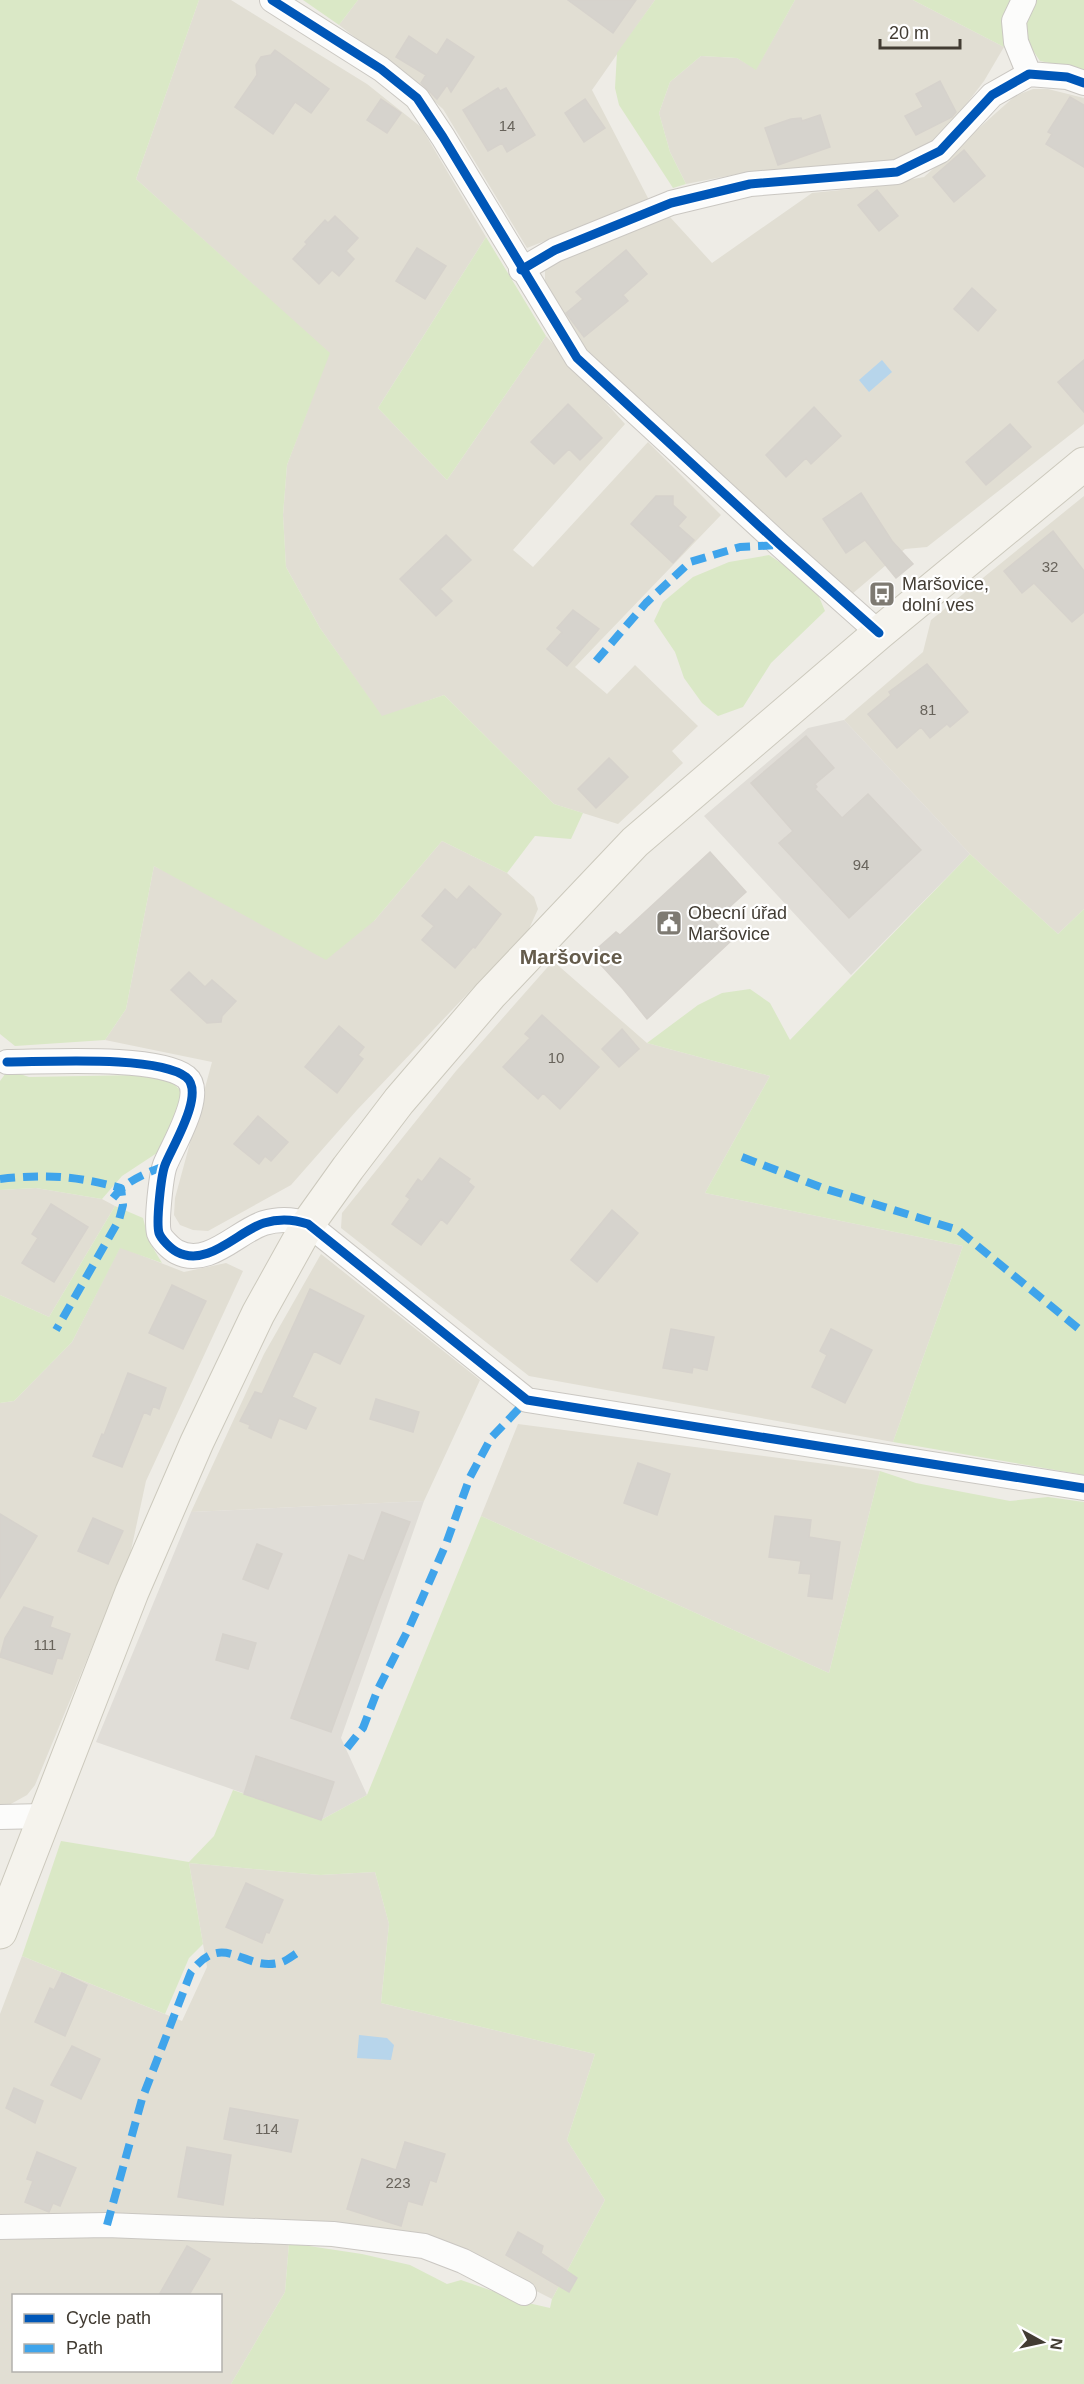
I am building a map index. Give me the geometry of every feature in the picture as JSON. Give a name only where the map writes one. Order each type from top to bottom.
[{"type":"main road","points":[[0,1932],[132,1592],[197,1442],[258,1314],[309,1224],[348,1168],[399,1101],[490,995],[635,842],[879,633],[1084,464]]},
{"type":"street","points":[[272,0],[381,69],[417,98],[577,358],[879,633]]},
{"type":"street","points":[[1024,0],[1014,21],[1016,42],[1029,74]]},
{"type":"street","points":[[521,270],[555,250],[671,203],[750,184],[897,172],[940,151],[992,95],[1029,74],[1067,77],[1084,83]]},
{"type":"street","points":[[7,1062],[138,1063],[169,1069],[188,1078],[192,1088],[189,1114],[165,1166],[160,1200],[159,1233],[168,1245],[178,1253],[198,1256],[220,1248],[262,1223],[279,1219],[309,1224],[527,1400],[1084,1488]]},
{"type":"street","points":[[0,1817],[44,1816]]},
{"type":"street","points":[[0,2227],[106,2225],[333,2234],[424,2246],[463,2261],[524,2293]]},
{"type":"shaded area","points":[[199,0],[231,0],[367,84],[421,127],[486,237],[378,408],[447,480],[546,336],[625,424],[513,550],[533,567],[648,442],[721,515],[575,667],[607,694],[635,665],[698,726],[672,751],[683,763],[618,824],[554,804],[444,695],[382,717],[320,628],[286,567],[283,515],[287,465],[329,353],[136,179]]},
{"type":"shaded area","points":[[358,0],[655,0],[592,90],[649,200],[527,248],[443,109],[408,78],[339,25]]},
{"type":"shaded area","points":[[795,0],[913,0],[1004,47],[984,81],[941,137],[893,164],[748,172],[686,184],[670,152],[659,113],[670,82],[701,56],[737,58],[756,69]]},
{"type":"shaded area","points":[[1033,89],[1048,89],[1084,98],[1084,424],[927,547],[905,549],[852,594],[580,346],[545,282],[545,271],[557,259],[670,217],[712,263],[812,193],[870,187],[924,177],[1015,96]]},
{"type":"shaded area","points":[[1084,496],[1084,909],[1058,934],[970,854],[844,720],[923,652],[931,620]]},
{"type":"shaded area","points":[[844,720],[970,854],[851,975],[704,816],[808,728]]},
{"type":"shaded area","points":[[442,841],[507,873],[534,897],[538,909],[529,929],[357,1110],[291,1185],[208,1231],[193,1230],[180,1225],[174,1215],[175,1198],[212,1062],[105,1040],[126,1009],[154,866],[187,882],[374,921]]},
{"type":"shaded area","points":[[553,961],[647,1043],[770,1076],[705,1193],[963,1246],[893,1442],[529,1376],[341,1228],[342,1213],[456,1071]]},
{"type":"shaded area","points":[[36,1188],[102,1199],[115,1206],[49,1317],[0,1295],[0,1190]]},
{"type":"shaded area","points":[[120,1247],[184,1272],[226,1263],[243,1271],[146,1481],[130,1555],[35,1785],[27,1795],[9,1805],[0,1805],[0,1403],[14,1401],[72,1342]]},
{"type":"shaded area","points":[[321,1254],[480,1380],[424,1501],[191,1512],[264,1354]]},
{"type":"shaded area","points":[[518,1424],[880,1471],[829,1673],[481,1516]]},
{"type":"shaded area","points":[[424,1501],[341,1738],[367,1795],[321,1820],[96,1742],[191,1512]]},
{"type":"shaded area","points":[[189,1863],[320,1875],[375,1872],[389,1924],[381,2003],[595,2054],[567,2140],[605,2200],[552,2299],[464,2254],[0,2215],[0,2014],[22,1956],[182,2021],[207,1967]]},
{"type":"shaded area","points":[[113,2234],[289,2243],[285,2292],[231,2384],[0,2384],[0,2240]]},
{"type":"green space","points":[[0,0],[199,0],[136,179],[330,353],[287,465],[283,515],[286,567],[320,628],[382,716],[444,695],[554,804],[583,813],[571,839],[535,836],[507,873],[442,841],[374,921],[326,960],[154,866],[126,1009],[105,1040],[15,1046],[0,1034]]},
{"type":"green space","points":[[303,0],[358,0],[339,25]]},
{"type":"green space","points":[[655,0],[795,0],[756,70],[737,58],[701,56],[670,82],[659,113],[670,152],[686,184],[673,188],[619,105],[615,88],[617,53]]},
{"type":"green space","points":[[913,0],[1015,0],[1006,22],[1004,47]]},
{"type":"green space","points":[[1035,0],[1084,0],[1084,73],[1069,67],[1040,61],[1024,31],[1026,19]]},
{"type":"green space","points":[[486,237],[546,336],[447,480],[378,408]]},
{"type":"green space","points":[[769,555],[814,585],[825,611],[771,663],[743,707],[718,716],[702,703],[684,678],[675,652],[654,621],[663,602],[693,577],[729,562]]},
{"type":"green space","points":[[970,854],[1058,934],[1084,909],[1084,1475],[893,1442],[963,1246],[705,1193],[770,1076],[647,1043],[698,1005],[722,993],[750,989],[770,1003],[790,1040]]},
{"type":"green space","points":[[8,1070],[29,1077],[138,1075],[170,1080],[182,1092],[183,1111],[166,1147],[122,1176],[102,1199],[36,1188],[0,1190],[0,1081]]},
{"type":"green space","points":[[115,1206],[143,1218],[149,1241],[162,1263],[120,1248],[72,1342],[14,1401],[0,1403],[0,1295],[49,1317]]},
{"type":"green space","points":[[880,1471],[916,1483],[1010,1501],[1048,1497],[1084,1502],[1084,2384],[231,2384],[285,2292],[289,2243],[362,2254],[410,2265],[447,2284],[461,2280],[524,2302],[550,2308],[552,2299],[605,2200],[567,2140],[595,2054],[381,2003],[389,1924],[375,1872],[320,1875],[189,1863],[203,1944],[189,1958],[165,2014],[22,1956],[61,1841],[189,1862],[214,1836],[233,1790],[321,1820],[367,1795],[481,1516],[829,1673]]},
{"type":"water","points":[[882,360],[892,372],[869,392],[859,380]]},
{"type":"water","points":[[359,2035],[387,2038],[394,2045],[391,2060],[357,2058]]},
{"type":"building","points":[[568,0],[636,0],[613,33]]},
{"type":"building","points":[[409,36],[437,55],[447,39],[474,57],[451,92],[447,85],[437,99],[421,83],[426,75],[396,57]]},
{"type":"building","points":[[275,50],[329,89],[311,113],[295,102],[273,134],[235,107],[257,75],[256,65],[261,57],[271,55]]},
{"type":"building","points":[[940,81],[956,112],[952,117],[916,135],[905,116],[923,107],[916,94]]},
{"type":"building","points":[[498,88],[500,91],[506,88],[535,135],[507,152],[502,143],[488,151],[463,110]]},
{"type":"building","points":[[1070,97],[1084,105],[1084,167],[1046,144],[1052,134],[1048,132]]},
{"type":"building","points":[[381,99],[401,113],[387,133],[367,120]]},
{"type":"building","points":[[585,99],[605,128],[584,142],[565,113]]},
{"type":"building","points":[[820,115],[830,147],[778,165],[765,128],[791,119],[801,118],[802,121]]},
{"type":"building","points":[[964,150],[985,176],[954,202],[933,177]]},
{"type":"building","points":[[877,190],[898,216],[879,231],[858,205]]},
{"type":"building","points":[[335,216],[358,238],[346,251],[354,259],[339,276],[332,270],[319,284],[293,259],[325,220],[328,223]]},
{"type":"building","points":[[417,248],[446,266],[425,299],[396,281]]},
{"type":"building","points":[[626,250],[647,274],[623,295],[628,301],[584,337],[566,313],[583,299],[576,292]]},
{"type":"building","points":[[972,288],[996,310],[978,331],[954,309]]},
{"type":"building","points":[[1084,360],[1084,412],[1058,382]]},
{"type":"building","points":[[568,404],[602,438],[580,460],[569,449],[554,464],[531,442]]},
{"type":"building","points":[[814,407],[841,436],[811,464],[806,458],[786,477],[766,455]]},
{"type":"building","points":[[1010,424],[1031,447],[986,485],[966,462]]},
{"type":"building","points":[[861,493],[892,541],[913,564],[896,578],[865,540],[846,553],[823,519]]},
{"type":"building","points":[[656,496],[673,496],[673,505],[686,517],[678,526],[694,540],[673,563],[631,524]]},
{"type":"building","points":[[1053,531],[1084,571],[1084,612],[1072,622],[1034,583],[1022,593],[1004,571]]},
{"type":"building","points":[[446,535],[471,560],[440,589],[452,601],[436,616],[400,579]]},
{"type":"building","points":[[573,610],[599,629],[567,666],[547,649],[562,632],[557,628]]},
{"type":"building","points":[[927,664],[968,712],[950,727],[947,724],[930,738],[921,727],[897,748],[868,714],[891,695],[889,692]]},
{"type":"building","points":[[806,736],[834,768],[815,784],[817,787],[815,789],[842,818],[868,794],[921,850],[849,918],[779,843],[793,831],[751,783]]},
{"type":"building","points":[[609,758],[628,777],[596,808],[578,789]]},
{"type":"building","points":[[710,852],[746,892],[714,921],[732,940],[647,1019],[591,954],[616,932],[620,935]]},
{"type":"building","points":[[469,886],[501,914],[475,948],[473,947],[455,968],[422,940],[434,926],[422,916],[445,889],[457,900]]},
{"type":"building","points":[[189,972],[205,987],[212,980],[236,1001],[222,1016],[221,1022],[207,1023],[171,990]]},
{"type":"building","points":[[542,1015],[599,1067],[560,1109],[543,1093],[538,1099],[503,1067],[530,1038],[525,1034]]},
{"type":"building","points":[[339,1026],[364,1047],[358,1055],[363,1059],[337,1093],[305,1067]]},
{"type":"building","points":[[622,1029],[639,1049],[619,1067],[602,1049]]},
{"type":"building","points":[[258,1116],[288,1142],[271,1161],[265,1156],[259,1164],[234,1144]]},
{"type":"building","points":[[440,1158],[470,1179],[468,1182],[474,1187],[447,1224],[441,1219],[421,1245],[392,1224],[410,1199],[406,1196],[418,1179],[422,1182]]},
{"type":"building","points":[[51,1204],[88,1227],[54,1282],[22,1263],[38,1238],[32,1234]]},
{"type":"building","points":[[612,1210],[638,1233],[597,1282],[571,1260]]},
{"type":"building","points":[[172,1285],[206,1301],[183,1349],[149,1333]]},
{"type":"building","points":[[310,1289],[364,1316],[340,1364],[314,1351],[292,1397],[316,1408],[306,1429],[279,1418],[271,1438],[249,1428],[250,1425],[240,1421],[255,1392],[262,1394]]},
{"type":"building","points":[[671,1329],[714,1337],[707,1370],[693,1367],[692,1373],[663,1368]]},
{"type":"building","points":[[831,1329],[872,1350],[845,1403],[812,1387],[827,1355],[820,1351]]},
{"type":"building","points":[[128,1373],[166,1388],[159,1409],[153,1406],[150,1415],[144,1412],[122,1467],[93,1456],[102,1434],[104,1435]]},
{"type":"building","points":[[376,1399],[419,1412],[413,1432],[370,1419]]},
{"type":"building","points":[[638,1463],[670,1474],[657,1515],[624,1503]]},
{"type":"building","points":[[382,1512],[410,1522],[331,1732],[291,1718],[349,1555],[364,1561]]},
{"type":"building","points":[[0,1514],[37,1536],[0,1598]]},
{"type":"building","points":[[775,1516],[811,1520],[809,1537],[840,1542],[832,1599],[808,1596],[811,1574],[799,1573],[801,1561],[769,1557]]},
{"type":"building","points":[[93,1518],[123,1531],[108,1564],[78,1551]]},
{"type":"building","points":[[257,1544],[282,1554],[268,1589],[243,1579]]},
{"type":"building","points":[[24,1607],[53,1617],[50,1627],[70,1634],[62,1659],[57,1658],[52,1674],[0,1657],[5,1638]]},
{"type":"building","points":[[223,1634],[256,1643],[248,1669],[216,1660]]},
{"type":"building","points":[[256,1756],[334,1782],[321,1820],[244,1794]]},
{"type":"building","points":[[246,1883],[283,1900],[269,1933],[266,1932],[262,1943],[226,1927]]},
{"type":"building","points":[[62,1973],[87,1985],[65,2036],[35,2022],[50,1988],[54,1990]]},
{"type":"building","points":[[72,2046],[100,2059],[81,2099],[51,2085]]},
{"type":"building","points":[[14,2088],[43,2101],[35,2123],[6,2108]]},
{"type":"building","points":[[230,2108],[298,2120],[291,2152],[224,2139]]},
{"type":"building","points":[[405,2142],[445,2154],[436,2182],[430,2180],[422,2205],[408,2201],[401,2226],[347,2209],[362,2159],[396,2170]]},
{"type":"building","points":[[187,2147],[231,2155],[223,2205],[178,2197]]},
{"type":"building","points":[[37,2152],[76,2168],[60,2206],[53,2203],[49,2212],[25,2202],[33,2181],[27,2179]]},
{"type":"building","points":[[518,2232],[543,2246],[541,2253],[577,2278],[569,2292],[506,2255]]},
{"type":"building","points":[[187,2246],[210,2259],[190,2294],[160,2294]]},
{"type":"marked path","points":[[596,661],[646,603],[690,562],[740,547],[780,545]]},
{"type":"marked path","points":[[742,1157],[823,1188],[958,1230],[1084,1333]]},
{"type":"marked path","points":[[113,1198],[130,1182],[165,1166]]},
{"type":"marked path","points":[[0,1179],[61,1177],[121,1188],[123,1205],[119,1220],[56,1330]]},
{"type":"marked path","points":[[347,1748],[363,1728],[378,1689],[409,1628],[446,1544],[470,1477],[491,1438],[527,1400]]},
{"type":"marked path","points":[[107,2225],[142,2099],[191,1972],[203,1959],[214,1954],[225,1953],[269,1964],[282,1962],[302,1950]]},
{"type":"cycle path","points":[[272,0],[381,69],[417,98],[577,358],[879,633]]},
{"type":"cycle path","points":[[521,270],[555,250],[671,203],[750,184],[897,172],[940,151],[992,95],[1029,74],[1067,77],[1084,83]]},
{"type":"cycle path","points":[[7,1062],[101,1061],[151,1065],[172,1070],[186,1077],[191,1085],[190,1107],[165,1165],[159,1199],[159,1233],[169,1246],[189,1256],[200,1255],[211,1252],[264,1223],[286,1220],[308,1224],[527,1400],[1084,1488]]},
{"type":"place","name":"Maršovice, dolní ves","points":[[882,594]]},
{"type":"place","name":"Obecní úřad Maršovice","points":[[669,923]]},
{"type":"district","name":"Maršovice","points":[[571,956]]}]
